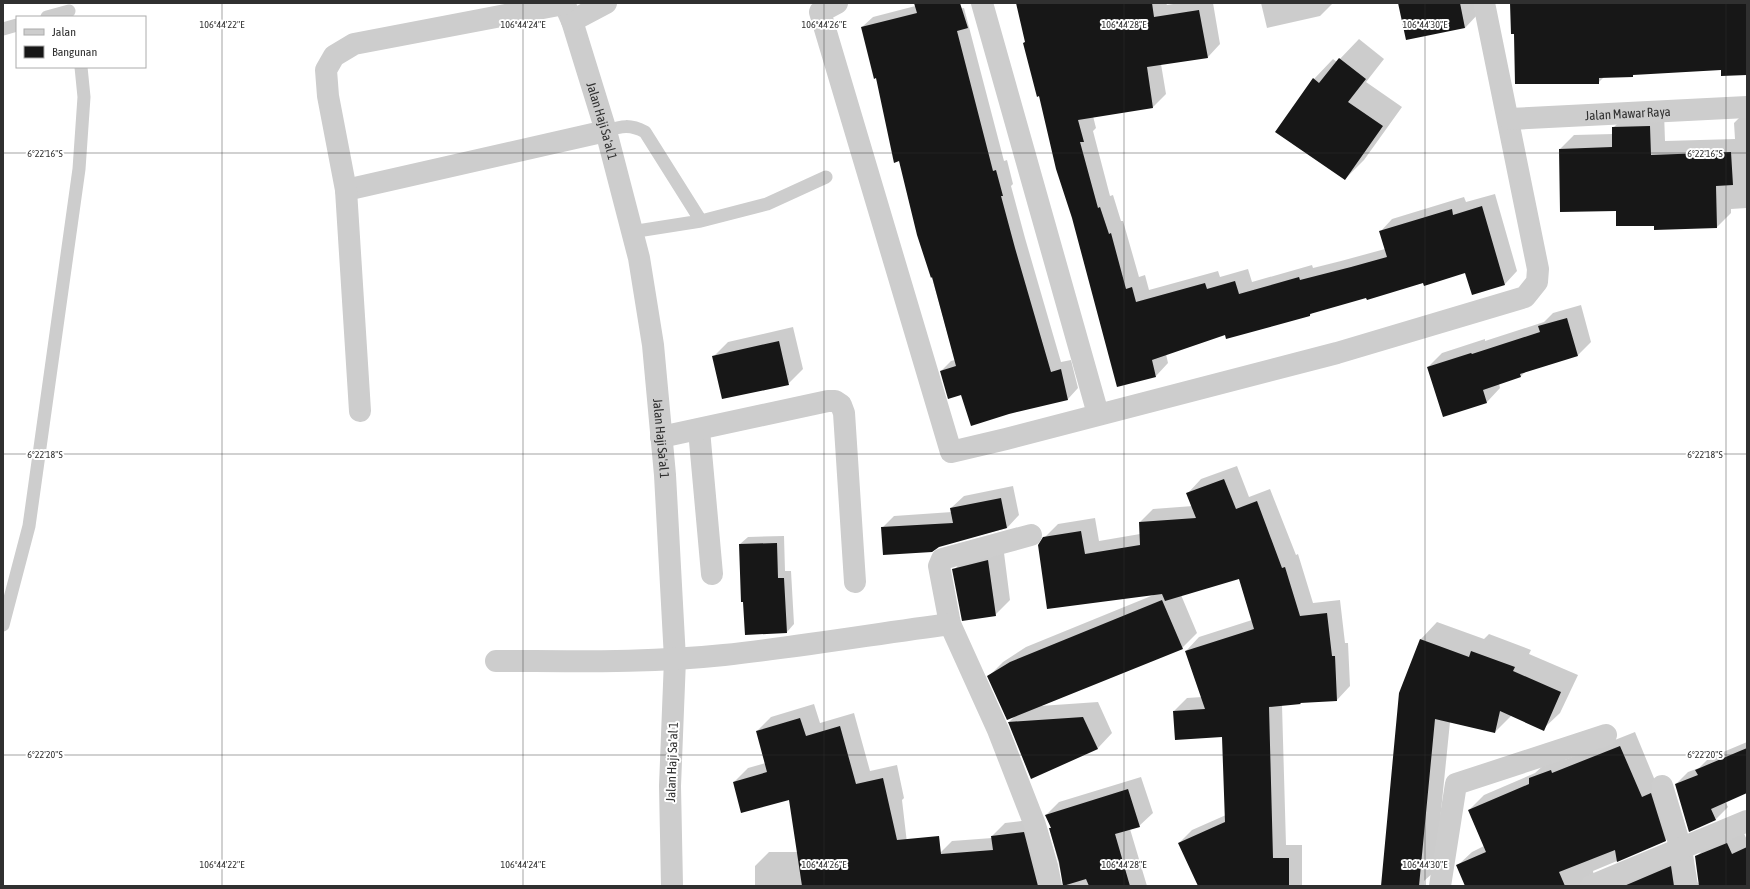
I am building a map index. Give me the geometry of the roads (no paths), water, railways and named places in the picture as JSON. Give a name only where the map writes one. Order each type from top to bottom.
[{"type":"street","points":[[360,412],[346,190],[327,89],[326,70],[334,56],[354,44],[606,3]]},
{"type":"street","points":[[837,3],[820,12],[951,452],[1337,353],[1525,297],[1537,282],[1538,269],[1509,119],[1484,3]]},
{"type":"street","points":[[982,3],[1098,414]]},
{"type":"street","name":"Jalan Haji Sa'al 1","points":[[566,9],[606,131],[631,232],[639,258],[653,345],[661,438],[675,659],[670,786],[672,886]]},
{"type":"street","name":"Jalan Mawar Raya","points":[[1509,119],[1747,107]]},
{"type":"street","points":[[346,190],[606,131]]},
{"type":"street","points":[[661,438],[828,401],[835,401],[841,405],[844,413],[855,582]]},
{"type":"street","points":[[699,430],[712,574]]},
{"type":"street","points":[[1030,535],[942,559],[939,566],[950,624],[998,730],[1035,825],[1047,866],[1051,886]]},
{"type":"street","points":[[496,661],[675,659],[725,655],[950,624]]},
{"type":"street","points":[[1440,886],[1456,784],[1606,735]]},
{"type":"street","points":[[1662,786],[1680,849],[1687,886]]},
{"type":"street","points":[[1591,886],[1747,821]]},
{"type":"lane","points":[[50,16],[68,10]]},
{"type":"lane","points":[[3,29],[16,25]]},
{"type":"lane","points":[[3,625],[29,526],[79,169],[84,97],[81,68]]},
{"type":"lane","points":[[606,131],[619,127],[633,126],[645,132],[701,220]]},
{"type":"lane","points":[[631,232],[701,220],[767,204],[826,177]]}]
